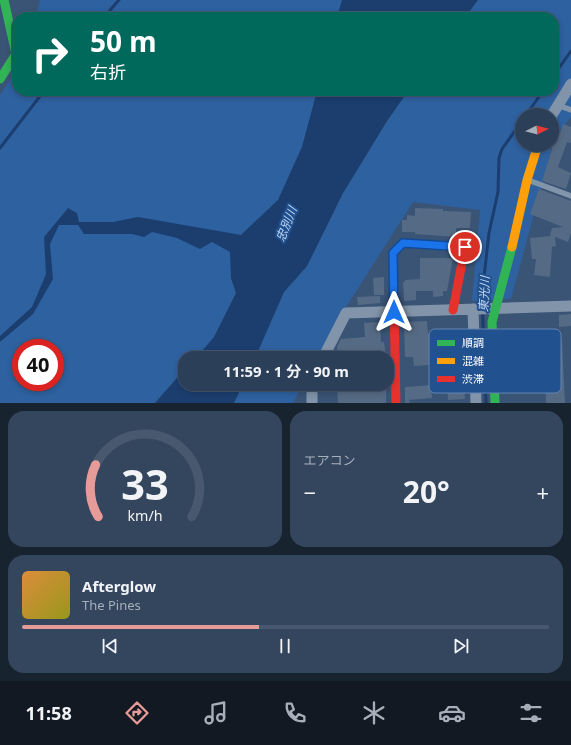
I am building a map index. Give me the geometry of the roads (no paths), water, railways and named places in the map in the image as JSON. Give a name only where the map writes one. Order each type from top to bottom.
[{"type":"street","points":[[4,0],[12,36]]},
{"type":"street","points":[[0,79],[12,60]]},
{"type":"street","points":[[555,108],[571,84]]},
{"type":"street","points":[[482,329],[484,309],[507,271],[527,180],[536,152]]},
{"type":"street","points":[[396,403],[393,253],[403,243],[465,247],[454,310]]},
{"type":"street","points":[[326,351],[346,313],[571,306]]},
{"type":"street","points":[[484,309],[492,322],[492,329]]},
{"type":"street","points":[[312,391],[312,403]]},
{"type":"street","points":[[476,403],[477,393]]},
{"type":"street","points":[[495,393],[495,403]]},
{"type":"lane","points":[[559,110],[571,110]]},
{"type":"lane","points":[[527,180],[571,196]]},
{"type":"water","points":[[342,0],[478,0],[469,12],[338,12]]},
{"type":"water","name":"忠別川","points":[[316,96],[404,96],[387,121],[343,193],[307,266],[284,292],[258,351],[202,351],[214,337],[236,293],[231,278],[230,252],[212,242],[200,249],[177,238],[152,232],[144,237],[132,234],[84,234],[78,225],[59,225],[50,244],[53,279],[33,314],[0,342],[0,336],[32,307],[46,274],[44,237],[68,208],[77,213],[79,222],[113,222],[138,217],[241,235],[278,200],[302,147]]},
{"type":"water","points":[[178,377],[178,391],[240,391],[234,403],[155,403]]},
{"type":"waterway","points":[[108,12],[119,0]]},
{"type":"waterway","name":"東光川","points":[[559,68],[571,51]]},
{"type":"waterway","points":[[0,148],[40,96]]},
{"type":"waterway","name":"東光川","points":[[531,108],[539,96]]},
{"type":"waterway","name":"東光川","points":[[483,329],[482,295],[489,233],[498,192],[499,158],[502,149],[515,131]]},
{"type":"waterway","name":"東光川","points":[[486,393],[486,403]]}]
